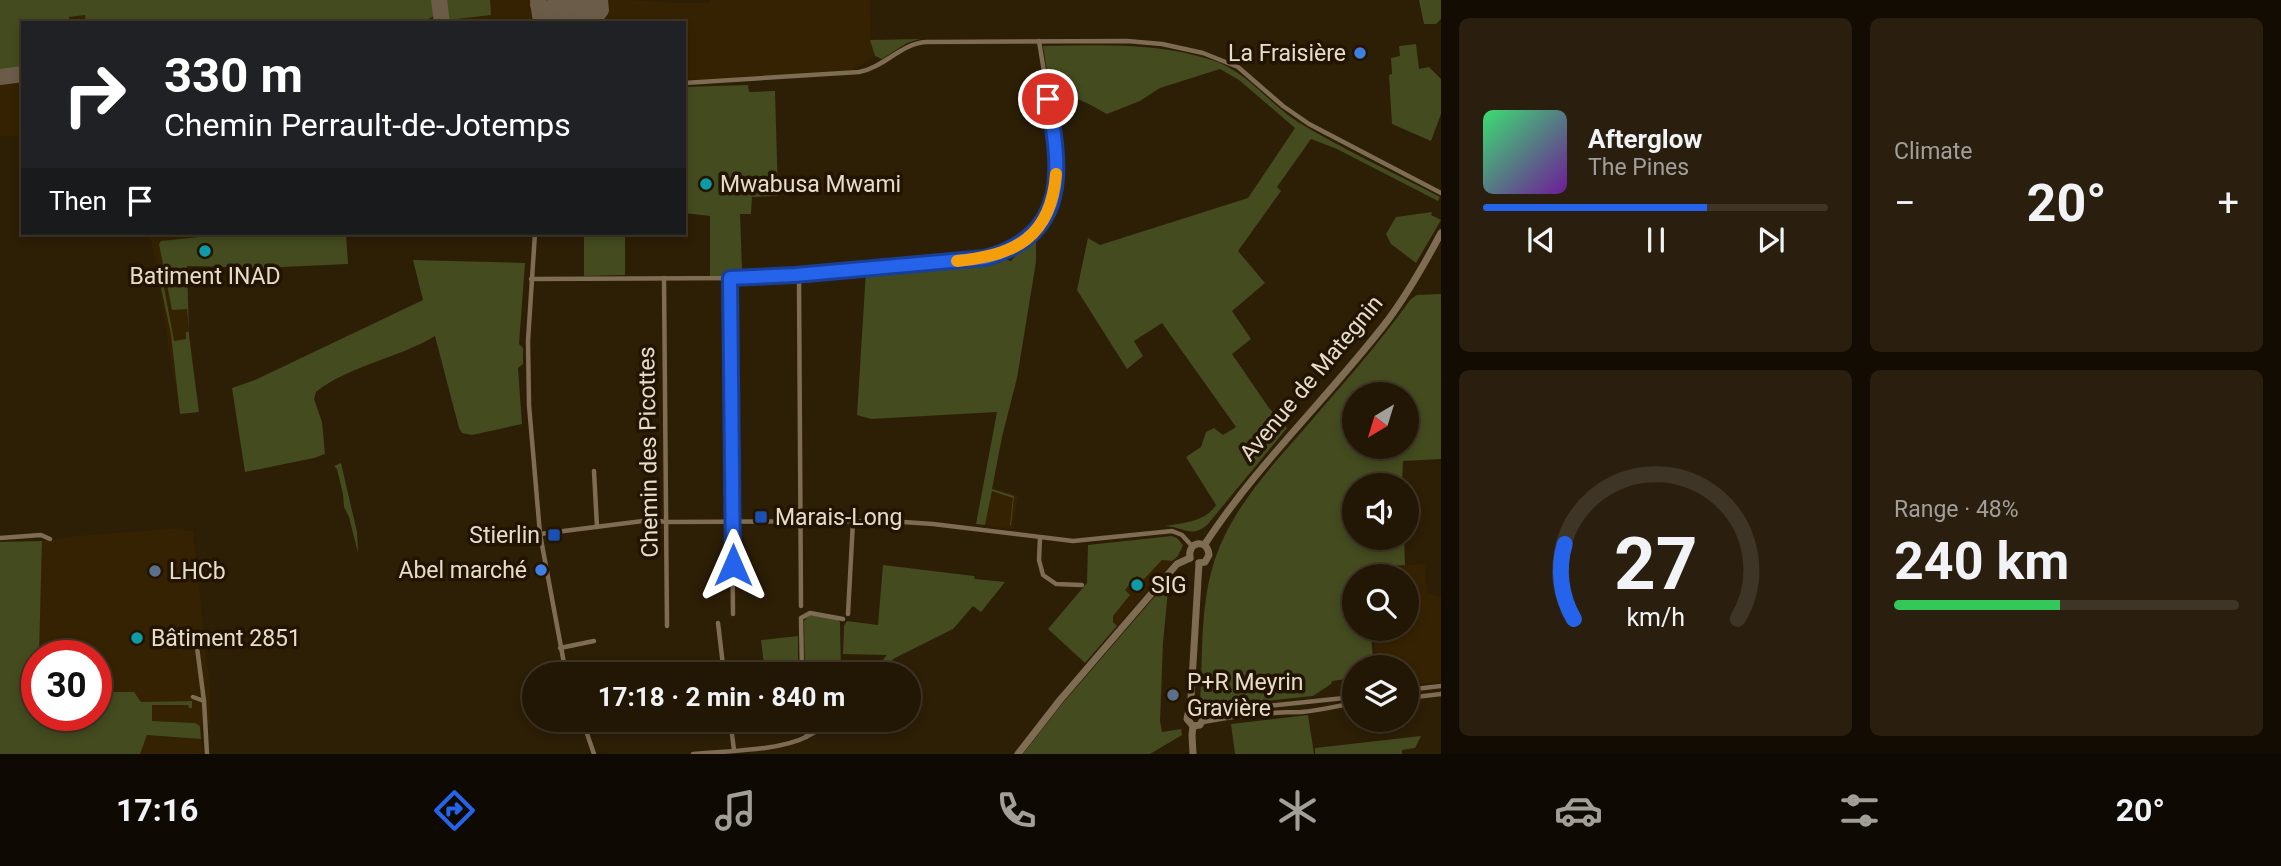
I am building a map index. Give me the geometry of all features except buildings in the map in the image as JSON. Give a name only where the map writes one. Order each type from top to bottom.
[{"type":"main road","name":"Avenue de Mategnin","points":[[1205,544],[1245,488],[1388,318],[1441,233]]},
{"type":"main road","points":[[1205,544],[1209,549],[1205,562],[1199,563],[1190,558],[1189,550],[1192,545],[1205,544]]},
{"type":"main road","points":[[1018,754],[1060,700],[1177,564],[1190,558]]},
{"type":"main road","points":[[1193,710],[1191,697],[1199,563]]},
{"type":"main road","points":[[1193,710],[1202,713],[1202,722],[1193,726]]},
{"type":"main road","points":[[1193,710],[1186,717],[1193,726]]},
{"type":"main road","points":[[1193,726],[1193,754]]},
{"type":"street","points":[[531,279],[795,275],[985,258],[1012,249],[1030,235],[1046,216],[1052,203],[1058,158],[1039,41]]},
{"type":"street","points":[[686,83],[859,72],[881,65],[919,42],[1150,43],[1224,60],[1241,69],[1298,117],[1441,193]]},
{"type":"street","points":[[535,235],[527,373],[540,534],[563,662]]},
{"type":"street","points":[[795,275],[799,281],[802,606]]},
{"type":"street","name":"Chemin des Picottes","points":[[664,278],[667,626]]},
{"type":"street","points":[[730,278],[733,614]]},
{"type":"street","points":[[594,471],[597,527]]},
{"type":"street","points":[[540,534],[651,520],[913,522],[1078,541],[1172,531],[1182,535],[1192,545]]},
{"type":"street","points":[[848,614],[853,521]]},
{"type":"street","points":[[0,538],[41,535],[50,539]]},
{"type":"street","points":[[1040,538],[1039,560],[1043,575],[1056,584],[1082,585]]},
{"type":"street","points":[[802,662],[802,618],[810,613],[843,619]]},
{"type":"street","points":[[718,623],[723,662]]},
{"type":"street","points":[[195,632],[204,701],[207,754]]},
{"type":"street","points":[[560,648],[594,641]]},
{"type":"street","points":[[1419,689],[1441,686]]},
{"type":"street","points":[[1419,697],[1441,694]]},
{"type":"street","points":[[192,697],[204,701]]},
{"type":"street","points":[[1202,713],[1342,698]]},
{"type":"street","points":[[1202,722],[1342,706]]},
{"type":"street","points":[[586,732],[594,754]]},
{"type":"street","points":[[732,732],[734,750]]},
{"type":"street","points":[[806,737],[807,732]]},
{"type":"street","points":[[693,754],[794,742],[815,732]]},
{"type":"shaded area","points":[[0,0],[629,0],[709,3],[711,0],[870,0],[871,42],[875,56],[853,70],[694,80],[686,79],[686,21],[21,21],[21,135],[0,137]]},
{"type":"shaded area","points":[[150,235],[221,235],[161,242],[173,310],[187,308],[199,412],[180,414]]},
{"type":"shaded area","points":[[993,487],[1018,496],[1013,529],[985,525]]},
{"type":"shaded area","points":[[183,528],[183,531],[193,531],[210,689],[210,724],[200,726],[195,723],[151,721],[152,702],[141,702],[134,692],[112,692],[112,640],[39,640],[42,541]]},
{"type":"shaded area","points":[[1164,559],[1172,561],[1117,626],[1113,622],[1113,616],[1130,595],[1125,590],[1138,576],[1152,570]]},
{"type":"shaded area","points":[[1419,564],[1425,564],[1427,593],[1441,597],[1441,682],[1419,684],[1419,655],[1376,655],[1374,641],[1419,641]]},
{"type":"shaded area","points":[[147,735],[201,739],[203,754],[140,754]]},
{"type":"green space","points":[[0,0],[434,0],[434,16],[426,21],[86,21],[85,15],[69,17],[69,21],[21,21],[21,68],[0,71]]},
{"type":"green space","points":[[446,0],[490,0],[491,15],[448,20]]},
{"type":"green space","points":[[1419,0],[1441,0],[1441,19],[1436,24],[1424,24]]},
{"type":"green space","points":[[920,39],[907,43],[882,59],[875,56],[870,40]]},
{"type":"green space","points":[[1416,44],[1419,69],[1429,67],[1441,79],[1441,114],[1431,141],[1392,124],[1389,75],[1392,74],[1391,58],[1400,56],[1399,46]]},
{"type":"green space","points":[[1043,46],[1149,47],[1212,60],[1247,79],[1298,122],[1440,197],[1438,201],[1337,149],[1311,139],[1277,187],[1281,191],[1238,251],[1265,283],[1232,311],[1251,339],[1232,354],[1269,408],[1287,428],[1208,524],[1198,531],[1165,526],[1200,518],[1216,505],[1186,457],[1201,447],[1206,432],[1214,428],[1223,435],[1236,427],[1162,323],[1134,341],[1143,356],[1127,369],[1077,290],[1088,238],[1100,245],[1248,198],[1295,128],[1239,80],[1220,69],[1160,88],[1140,101],[1107,114],[1075,98],[1055,97],[1062,149],[1057,188],[1060,155]]},
{"type":"green space","points":[[748,85],[749,92],[775,91],[778,196],[752,197],[751,214],[740,214],[742,269],[738,276],[710,276],[710,216],[686,213],[686,87]]},
{"type":"green space","points":[[1054,204],[1052,215],[1040,228],[1036,239],[1036,262],[1017,378],[992,489],[1014,496],[1011,525],[1013,498],[992,491],[985,525],[976,524],[997,412],[871,419],[857,415],[866,271],[986,262],[999,258],[1011,261],[1038,229]]},
{"type":"green space","points":[[1432,212],[1431,215],[1441,220],[1416,263],[1391,244],[1386,234],[1396,217]]},
{"type":"green space","points":[[219,235],[346,235],[348,264],[261,268],[187,266],[189,330],[187,309],[172,310],[159,244],[161,241]]},
{"type":"green space","points":[[584,235],[625,235],[625,275],[584,276]]},
{"type":"green space","points":[[413,260],[525,263],[519,344],[523,348],[523,364],[518,368],[522,424],[472,435],[462,433],[435,336],[343,375],[316,392],[314,399],[322,422],[325,454],[245,472],[232,388],[255,380],[423,300]]},
{"type":"green space","points":[[160,266],[174,341],[186,339],[186,332],[189,332],[199,412],[180,414],[171,334],[157,269]]},
{"type":"green space","points":[[1441,294],[1441,459],[1403,461],[1402,473],[1342,473],[1342,550],[1404,550],[1405,564],[1342,564],[1342,641],[1371,641],[1373,655],[1342,655],[1342,680],[1332,681],[1313,696],[1205,707],[1200,702],[1205,601],[1219,549],[1238,511],[1250,494],[1342,385],[1342,459],[1419,459],[1419,382],[1344,382],[1410,300],[1417,295]]},
{"type":"green space","points":[[341,463],[357,532],[358,553],[334,466]]},
{"type":"green space","points":[[1172,536],[1183,545],[1178,556],[1172,561],[1162,560],[1143,580],[1137,576],[1125,590],[1130,595],[1113,616],[1113,622],[1117,626],[1085,663],[1048,629],[1087,583],[1088,545]]},
{"type":"green space","points":[[42,541],[39,640],[21,640],[21,731],[112,731],[112,692],[134,692],[141,702],[192,701],[192,708],[188,705],[152,705],[152,721],[195,723],[200,726],[201,739],[147,735],[140,754],[0,754],[0,542]]},
{"type":"green space","points":[[883,565],[1005,582],[981,612],[973,606],[953,629],[890,662],[881,662],[887,655],[843,654],[844,626],[847,621],[878,625]]},
{"type":"green space","points":[[1169,580],[1160,721],[1162,732],[1181,729],[1182,735],[1150,754],[1023,754],[1062,704]]},
{"type":"green space","points":[[809,615],[837,619],[840,622],[841,662],[805,662],[804,621]]},
{"type":"green space","points":[[798,636],[798,662],[764,662],[761,640]]},
{"type":"green space","points":[[1308,715],[1314,754],[1235,754],[1231,724]]},
{"type":"green space","points":[[1421,736],[1415,748],[1402,750],[1402,754],[1315,754],[1315,748]]},
{"type":"taxiway","points":[[439,0],[442,21]]},
{"type":"taxiway","points":[[538,0],[540,16],[543,19],[598,14],[601,10],[600,0]]},
{"type":"taxiway","points":[[538,5],[543,9],[555,7],[559,3],[563,6],[576,5],[579,1],[584,4],[597,3],[599,0]]},
{"type":"taxiway","points":[[0,77],[21,74]]},
{"type":"slow traffic","points":[[957,261],[998,255],[1012,249],[1030,235],[1049,211],[1056,174]]},
{"type":"place","name":"La Fraisière","points":[[1360,53]]},
{"type":"place","name":"Mwabusa Mwami","points":[[706,184]]},
{"type":"place","name":"Batiment INAD","points":[[205,251]]},
{"type":"place","name":"Marais-Long","points":[[761,517]]},
{"type":"place","name":"Stierlin","points":[[554,535]]},
{"type":"place","name":"Abel marché","points":[[541,570]]},
{"type":"place","name":"LHCb","points":[[155,571]]},
{"type":"place","name":"SIG","points":[[1137,585]]},
{"type":"place","name":"Bâtiment 2851","points":[[137,638]]},
{"type":"place","name":"P+R Meyrin Gravière","points":[[1173,695]]},
{"type":"route","points":[[733,565],[730,278],[985,258],[1012,249],[1036,229],[1052,203],[1058,158],[1048,99]]}]
